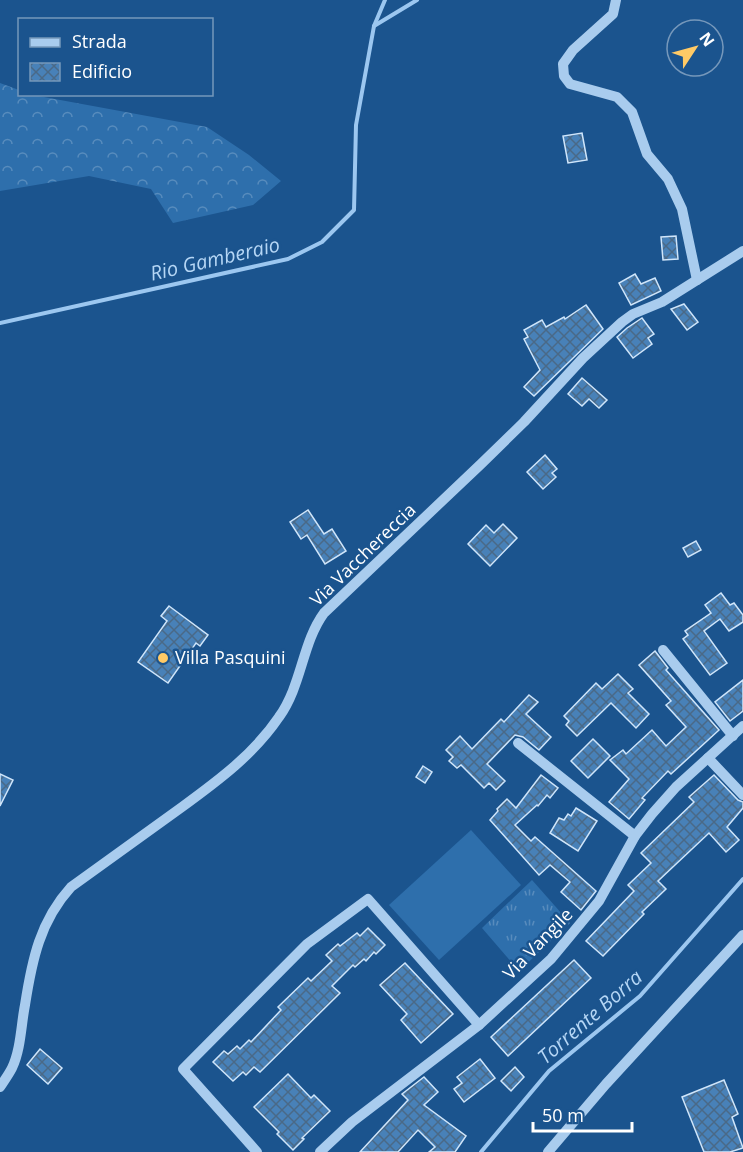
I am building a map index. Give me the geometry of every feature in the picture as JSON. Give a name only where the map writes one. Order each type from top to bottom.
[{"type":"street","points":[[616,0],[613,14],[573,50],[563,64],[564,76],[570,84],[617,98],[632,112],[647,154],[668,178],[682,209],[697,280]]},
{"type":"street","name":"Via Vacchereccia","points":[[0,1087],[15,1060],[39,940],[49,915],[59,900],[71,887],[238,764],[264,738],[291,698],[315,626],[324,613],[524,422],[583,358],[633,314],[662,302],[743,251]]},
{"type":"street","points":[[663,650],[732,736]]},
{"type":"street","name":"Via Vangile","points":[[321,1151],[352,1122],[479,1025],[551,959],[599,901],[635,836],[664,799],[743,726]]},
{"type":"street","points":[[518,743],[635,836]]},
{"type":"street","points":[[708,758],[743,795]]},
{"type":"street","points":[[257,1152],[183,1069],[307,944],[368,899],[479,1025]]},
{"type":"street","points":[[548,1152],[606,1084],[743,935]]},
{"type":"green space","points":[[0,83],[18,90],[18,96],[38,96],[207,127],[249,155],[281,181],[253,205],[173,223],[151,189],[89,176],[0,191]]},
{"type":"green space","points":[[471,830],[521,885],[439,960],[389,905]]},
{"type":"green space","points":[[532,880],[570,923],[519,971],[482,928]]},
{"type":"building","points":[[582,133],[587,160],[568,163],[563,136]]},
{"type":"building","points":[[676,236],[678,259],[663,260],[661,237]]},
{"type":"building","points":[[635,274],[641,284],[655,278],[661,291],[631,305],[619,283]]},
{"type":"building","points":[[684,304],[698,322],[687,330],[671,309]]},
{"type":"building","points":[[586,305],[603,329],[534,396],[524,387],[540,370],[524,339],[528,337],[524,330],[542,320],[546,327],[564,317],[565,319]]},
{"type":"building","points":[[642,318],[654,334],[648,338],[652,344],[633,358],[617,337]]},
{"type":"building","points":[[582,378],[607,400],[599,408],[589,399],[582,406],[568,394]]},
{"type":"building","points":[[545,455],[557,469],[552,473],[556,477],[543,489],[527,472]]},
{"type":"building","points":[[308,510],[324,534],[332,529],[346,551],[325,564],[307,535],[301,539],[290,522]]},
{"type":"building","points":[[503,524],[517,538],[490,566],[468,544],[486,525],[494,533]]},
{"type":"building","points":[[696,541],[701,550],[688,557],[683,548]]},
{"type":"building","points":[[721,593],[730,605],[734,603],[743,615],[743,622],[729,631],[720,619],[704,631],[727,663],[710,675],[683,639],[688,635],[685,631],[711,613],[705,605]]},
{"type":"building","points":[[169,606],[208,635],[200,646],[196,643],[168,683],[138,662],[167,621],[161,616]]},
{"type":"building","points":[[655,651],[668,668],[666,670],[719,730],[671,774],[668,771],[642,798],[645,800],[629,819],[609,802],[629,779],[610,760],[623,750],[626,754],[652,730],[666,746],[686,727],[666,705],[671,701],[639,665]]},
{"type":"building","points":[[618,674],[633,689],[628,693],[649,714],[636,728],[611,703],[577,736],[566,725],[569,721],[564,716],[596,683],[602,689]]},
{"type":"building","points":[[743,680],[743,711],[730,721],[715,702]]},
{"type":"building","points":[[529,695],[538,702],[526,714],[551,737],[539,750],[523,737],[515,735],[487,764],[505,781],[496,790],[489,783],[484,788],[461,765],[457,768],[449,761],[453,757],[446,750],[460,736],[472,749],[501,719],[504,722]]},
{"type":"building","points":[[593,739],[610,756],[588,778],[571,761]]},
{"type":"building","points":[[423,766],[432,772],[425,783],[416,777]]},
{"type":"building","points":[[0,774],[13,780],[0,806]]},
{"type":"building","points":[[541,775],[558,788],[550,798],[547,795],[538,806],[515,825],[531,841],[535,837],[596,891],[581,910],[561,892],[570,882],[550,865],[539,875],[490,820],[507,799],[516,808]]},
{"type":"building","points":[[714,775],[738,800],[743,802],[743,808],[727,827],[739,840],[726,852],[709,833],[658,881],[666,889],[603,956],[586,941],[634,891],[628,885],[651,863],[641,853],[694,802],[689,797]]},
{"type":"building","points":[[576,808],[597,821],[578,851],[550,833],[559,818],[564,820],[568,814],[571,816]]},
{"type":"building","points":[[368,928],[385,945],[366,961],[364,959],[355,967],[353,965],[332,986],[340,993],[260,1072],[254,1067],[246,1075],[243,1072],[233,1081],[213,1062],[224,1051],[228,1054],[237,1046],[240,1049],[249,1040],[251,1042],[281,1010],[278,1007],[308,978],[311,981],[332,961],[326,955],[338,944],[340,946],[357,933],[360,936]]},
{"type":"building","points":[[574,960],[591,978],[508,1056],[491,1037]]},
{"type":"building","points":[[405,963],[453,1014],[421,1043],[401,1020],[407,1014],[380,985]]},
{"type":"building","points":[[40,1049],[62,1068],[48,1084],[27,1065]]},
{"type":"building","points":[[480,1059],[495,1078],[464,1102],[454,1089],[462,1083],[457,1077]]},
{"type":"building","points":[[515,1067],[524,1077],[511,1091],[501,1081]]},
{"type":"building","points":[[288,1074],[311,1098],[314,1095],[330,1111],[293,1150],[254,1107]]},
{"type":"building","points":[[424,1077],[438,1092],[424,1105],[466,1136],[455,1152],[429,1152],[435,1147],[418,1130],[398,1152],[360,1152],[408,1100],[402,1094]]},
{"type":"building","points":[[724,1080],[738,1114],[732,1117],[743,1148],[730,1152],[704,1152],[682,1097]]},
{"type":"waterway","name":"Rio Gamberaio","points":[[0,323],[288,259],[322,242],[354,210],[356,125],[374,26],[385,0]]},
{"type":"waterway","points":[[374,26],[417,0]]},
{"type":"waterway","name":"Torrente Borra","points":[[481,1152],[549,1071],[640,996],[743,879]]},
{"type":"place","name":"Villa Pasquini","points":[[163,658]]}]
